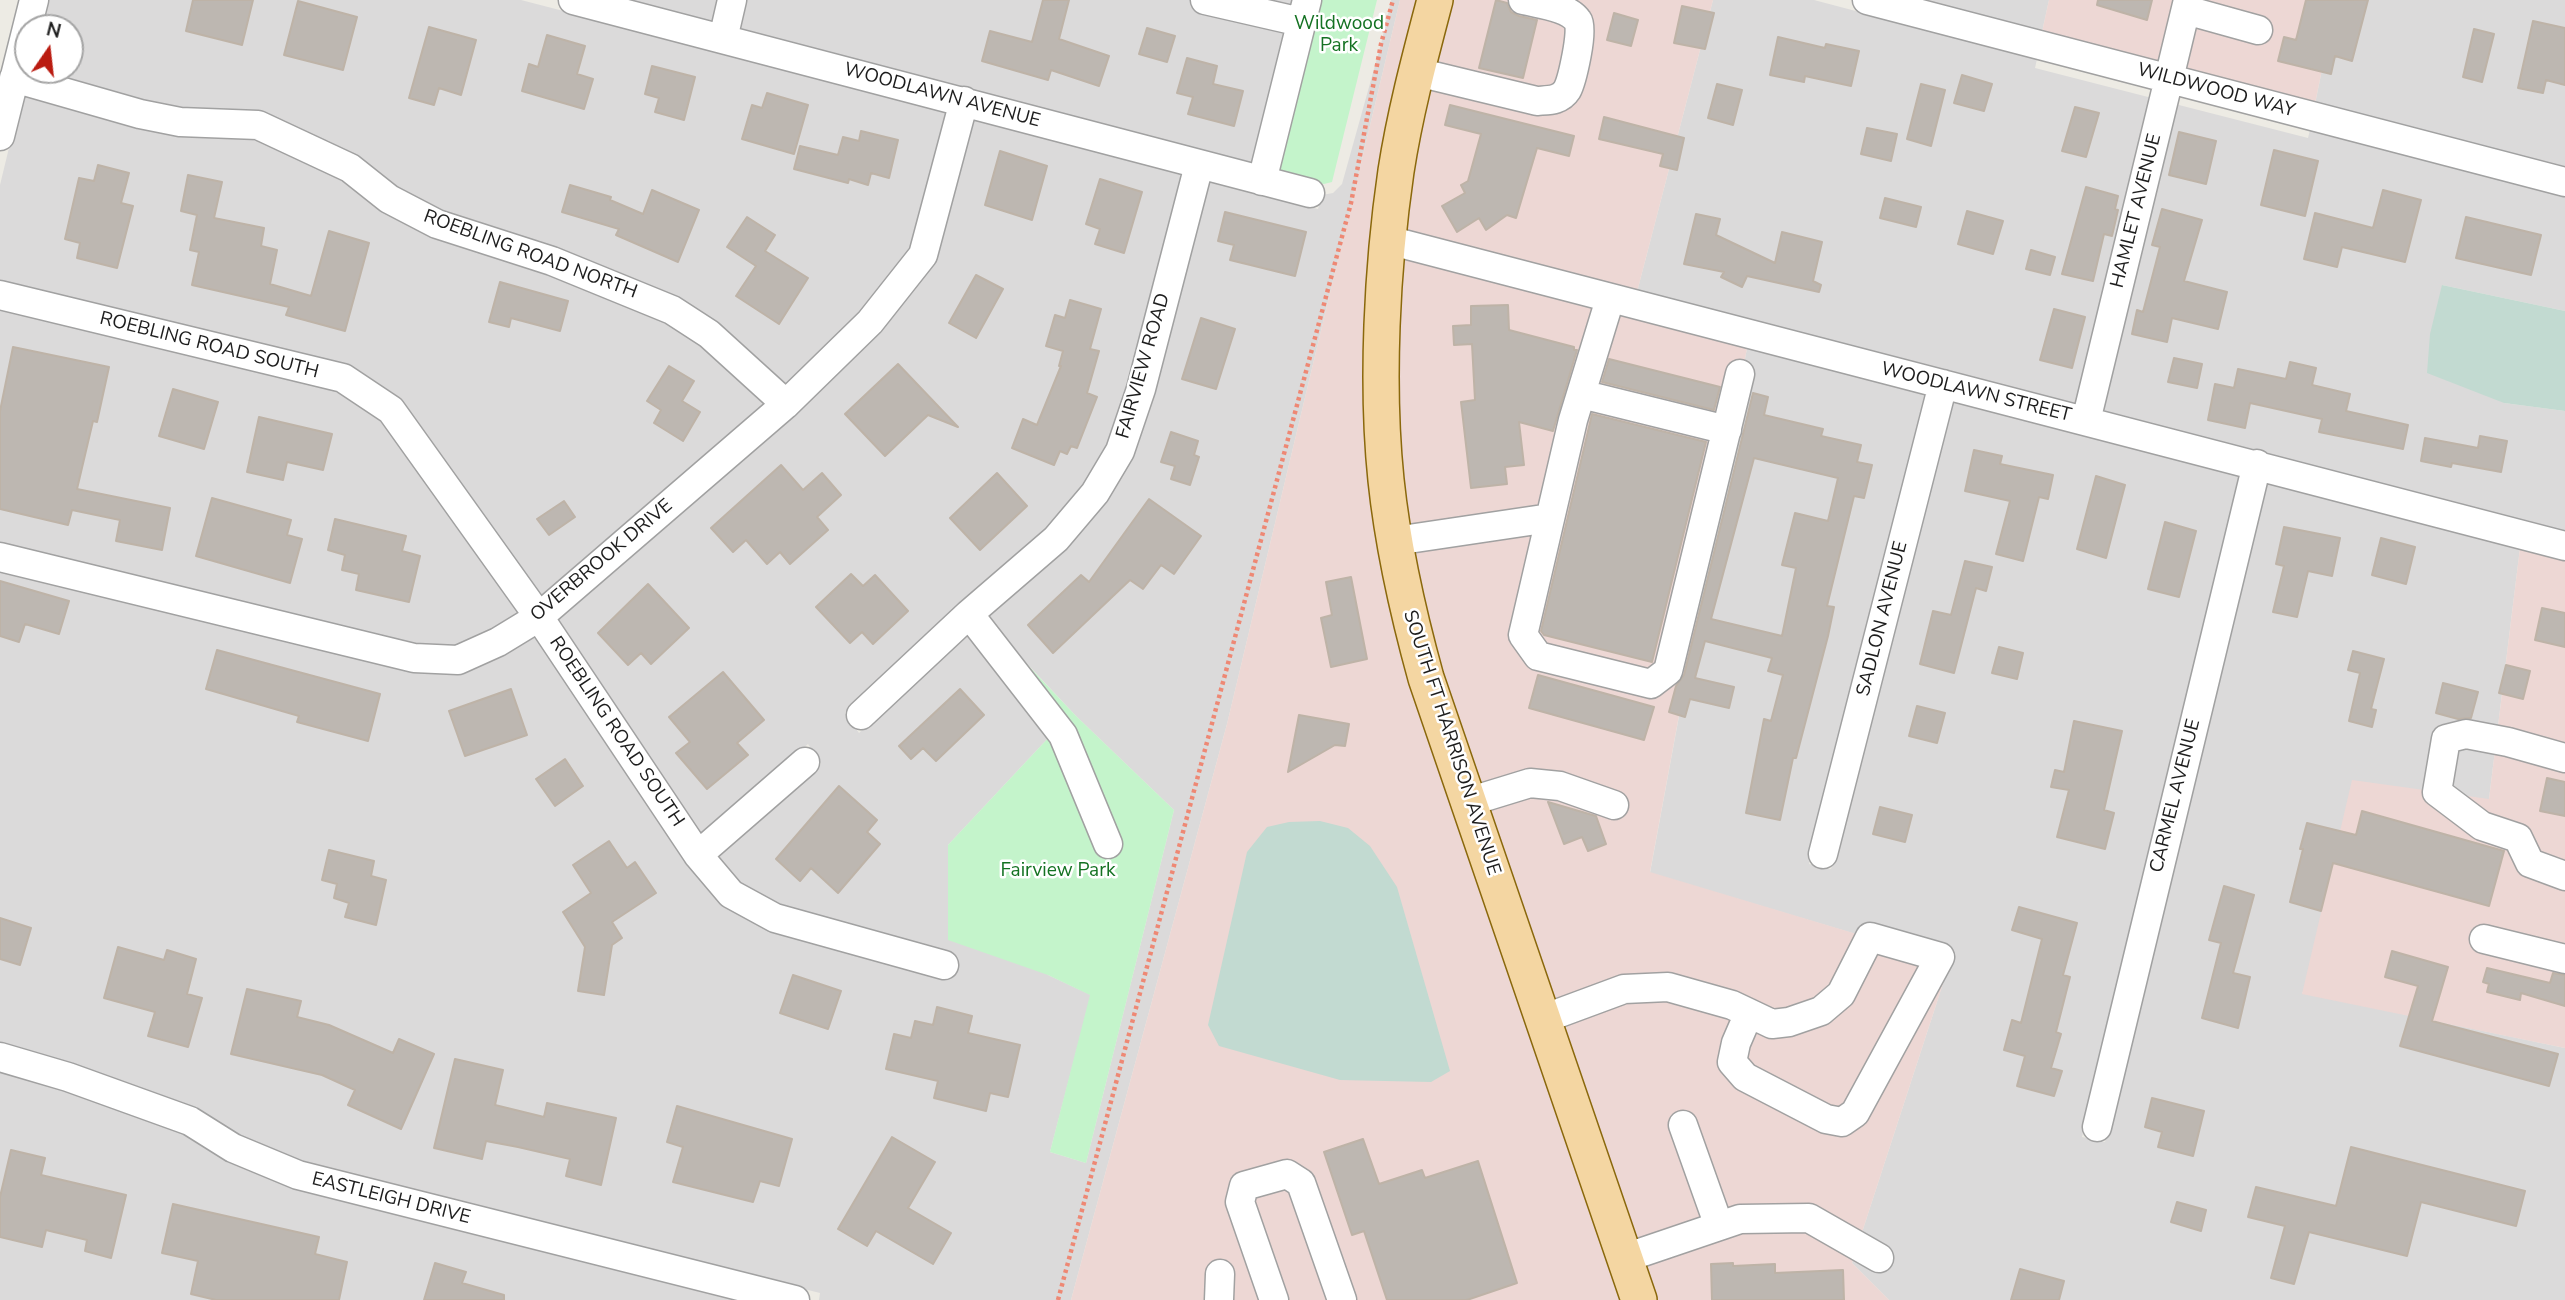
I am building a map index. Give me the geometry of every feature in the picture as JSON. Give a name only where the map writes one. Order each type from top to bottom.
[{"type":"main road","name":"SOUTH FT HARRISON AVENUE","points":[[1435,0],[1416,72],[1396,171],[1388,240],[1382,417],[1386,479],[1395,541],[1412,627],[1426,678],[1639,1300]]},
{"type":"street","name":"WOODLAWN AVENUE","points":[[573,0],[1310,193]]},
{"type":"street","points":[[723,39],[732,0]]},
{"type":"street","points":[[1205,0],[1304,11],[1262,181]]},
{"type":"street","points":[[1416,72],[1537,101],[1555,100],[1566,91],[1581,33],[1579,21],[1567,11],[1523,0]]},
{"type":"street","name":"WILDWOOD WAY","points":[[1867,0],[2565,182]]},
{"type":"street","points":[[2187,5],[2258,30]]},
{"type":"street","name":"HAMLET AVENUE","points":[[2086,421],[2187,5]]},
{"type":"street","points":[[0,136],[14,78]]},
{"type":"street","name":"ROEBLING ROAD NORTH","points":[[35,84],[141,114],[180,122],[258,125],[350,168],[389,200],[437,223],[552,261],[672,310],[709,334],[786,404]]},
{"type":"street","name":"OVERBROOK DRIVE","points":[[0,557],[414,658],[458,660],[498,642],[539,617],[786,404],[870,322],[923,255],[964,101]]},
{"type":"street","name":"FAIRVIEW ROAD","points":[[861,715],[969,614],[1056,539],[1095,494],[1120,451],[1141,389],[1199,165]]},
{"type":"street","name":"WOODLAWN STREET","points":[[1388,240],[2565,546]]},
{"type":"street","name":"ROEBLING ROAD SOUTH","points":[[0,295],[343,378],[391,410],[539,617],[698,855],[731,894],[775,918],[944,965]]},
{"type":"street","points":[[1610,299],[1581,394],[1523,635],[1538,656],[1651,684],[1668,671],[1740,374]]},
{"type":"street","name":"SADLON AVENUE","points":[[1823,854],[1943,384]]},
{"type":"street","points":[[1581,394],[1727,430]]},
{"type":"street","name":"CARMEL AVENUE","points":[[2096,1127],[2257,464]]},
{"type":"street","points":[[1395,541],[1550,518]]},
{"type":"street","points":[[969,614],[1063,734],[1108,844]]},
{"type":"street","points":[[2565,758],[2508,742],[2466,734],[2446,739],[2437,792],[2482,826],[2518,838],[2530,863],[2565,876]]},
{"type":"street","points":[[698,855],[805,762]]},
{"type":"street","points":[[1468,802],[1530,783],[1560,786],[1614,806]]},
{"type":"street","points":[[1543,1019],[1624,989],[1668,987],[1732,1004],[1772,1024],[1789,1022],[1821,1011],[1842,994],[1870,937],[1940,957],[1855,1113],[1842,1122],[1826,1119],[1745,1077],[1732,1062],[1735,1043],[1749,1013]]},
{"type":"street","points":[[2484,939],[2565,959]]},
{"type":"street","name":"EASTLEIGH DRIVE","points":[[0,1057],[68,1077],[190,1121],[233,1148],[298,1175],[795,1300]]},
{"type":"street","points":[[1683,1125],[1719,1226]]},
{"type":"street","points":[[1274,1300],[1240,1202],[1244,1186],[1287,1174],[1301,1183],[1342,1300]]},
{"type":"street","points":[[1625,1258],[1740,1219],[1809,1218],[1879,1258]]},
{"type":"path","points":[[1058,1300],[1350,203],[1381,44],[1393,0]]},
{"type":"shaded area","points":[[46,0],[521,0],[949,111],[912,249],[862,313],[786,387],[677,298],[557,249],[442,211],[182,108],[144,101],[84,84],[84,14],[42,14]]},
{"type":"shaded area","points":[[626,0],[720,0],[714,23]]},
{"type":"shaded area","points":[[745,0],[1294,0],[1254,165],[737,29]]},
{"type":"shaded area","points":[[1391,0],[1400,0],[1227,724],[1071,1300],[819,1300],[820,1293],[302,1163],[0,1044],[0,570],[413,671],[535,634],[695,873],[780,906],[738,883],[715,856],[821,764],[808,744],[701,837],[556,619],[787,422],[879,331],[972,117],[1184,174],[1129,386],[1109,446],[1086,486],[1049,530],[962,604],[845,713],[859,733],[1105,500],[1207,180],[1318,209],[1322,195],[1333,193],[1342,184]],"holes":[[[990,624],[1076,716],[1174,810],[1086,1163],[1050,1152],[1091,995],[1048,975],[948,845],[1051,735]]]},
{"type":"shaded area","points":[[1400,0],[1423,0],[1374,481],[1626,1300],[1071,1300],[1227,724]]},
{"type":"shaded area","points":[[1448,0],[1713,0],[1637,292],[1401,230]]},
{"type":"shaded area","points":[[1713,0],[1814,0],[2037,59],[2035,68],[2152,98],[2077,405],[1637,292]]},
{"type":"shaded area","points":[[1919,0],[2049,0],[2042,32]]},
{"type":"shaded area","points":[[2049,0],[2175,0],[2161,64],[2042,32]]},
{"type":"shaded area","points":[[2200,0],[2336,0],[2315,104],[2184,69]]},
{"type":"shaded area","points":[[2336,0],[2565,0],[2565,168],[2315,104]]},
{"type":"shaded area","points":[[22,94],[255,138],[548,274],[666,322],[702,345],[766,404],[542,598],[349,367],[0,281],[0,185]]},
{"type":"shaded area","points":[[2175,104],[2308,138],[2310,130],[2565,196],[2565,311],[2442,285],[2504,403],[2565,411],[2565,532],[2100,411]]},
{"type":"shaded area","points":[[1398,256],[1747,348],[1650,872],[1950,962],[1852,1263],[1889,1300],[1653,1300],[1438,673],[1398,476]]},
{"type":"shaded area","points":[[0,309],[338,391],[382,420],[521,613],[493,630],[457,646],[416,645],[0,543]]},
{"type":"shaded area","points":[[1747,348],[1929,394],[1809,864],[1831,869],[1951,400],[2242,474],[2082,1137],[2105,1142],[2265,480],[2520,548],[2489,799],[2302,993],[2565,1048],[2565,1300],[1889,1300],[1852,1263],[1950,962],[1650,873]]},
{"type":"shaded area","points":[[2520,548],[2565,560],[2565,1048],[2302,994],[2352,780],[2489,799]]},
{"type":"shaded area","points":[[0,1071],[64,1089],[741,1300],[0,1300]]},
{"type":"green space","name":"Wildwood Park","points":[[1317,0],[1377,0],[1332,182],[1324,184],[1280,173],[1279,163]]},
{"type":"green space","points":[[2442,285],[2565,311],[2565,411],[2504,403],[2427,373],[2430,334]]},
{"type":"green space","name":"Fairview Park","points":[[989,624],[1076,716],[1174,810],[1086,1163],[1050,1152],[1090,995],[1048,975],[948,940],[948,845],[1051,735]]},
{"type":"green space","points":[[1320,821],[1348,828],[1370,846],[1397,887],[1450,1071],[1431,1082],[1340,1080],[1219,1046],[1208,1025],[1247,852],[1267,827],[1289,822]]},
{"type":"building","points":[[193,0],[253,0],[242,45],[186,31]]},
{"type":"building","points":[[1043,0],[1069,0],[1059,39],[1109,56],[1099,86],[1051,70],[1048,80],[982,61],[990,31],[1032,42]]},
{"type":"building","points":[[1496,0],[1507,3],[1511,12],[1519,16],[1537,20],[1523,78],[1479,68]]},
{"type":"building","points":[[2098,0],[2152,0],[2147,20],[2097,5]]},
{"type":"building","points":[[2306,0],[2368,0],[2352,61],[2335,56],[2331,74],[2278,61],[2284,37],[2296,40]]},
{"type":"building","points":[[298,1],[357,17],[343,70],[284,55]]},
{"type":"building","points":[[1682,6],[1714,13],[1705,49],[1674,43]]},
{"type":"building","points":[[1614,13],[1638,20],[1631,46],[1607,40]]},
{"type":"building","points":[[2533,21],[2565,28],[2565,85],[2546,80],[2543,93],[2518,88]]},
{"type":"building","points":[[429,27],[476,40],[461,95],[439,88],[434,105],[409,98]]},
{"type":"building","points":[[1147,28],[1175,36],[1167,62],[1139,54]]},
{"type":"building","points":[[2474,29],[2494,34],[2482,82],[2463,77]]},
{"type":"building","points":[[547,35],[585,46],[577,74],[593,79],[584,109],[522,91],[529,64],[538,67]]},
{"type":"building","points":[[1778,37],[1825,48],[1826,44],[1859,51],[1851,86],[1805,76],[1804,82],[1770,75]]},
{"type":"building","points":[[1187,58],[1217,66],[1213,84],[1243,91],[1234,126],[1188,114],[1193,97],[1177,93]]},
{"type":"building","points":[[652,66],[695,77],[684,120],[655,112],[659,98],[645,94]]},
{"type":"building","points":[[1962,75],[1992,84],[1984,111],[1954,103]]},
{"type":"building","points":[[1717,84],[1742,90],[1733,125],[1708,118]]},
{"type":"building","points":[[1921,84],[1945,90],[1931,146],[1907,139]]},
{"type":"building","points":[[767,93],[808,105],[794,154],[742,139],[752,105],[762,108]]},
{"type":"building","points":[[1450,105],[1574,136],[1569,156],[1537,148],[1516,218],[1507,215],[1486,230],[1479,218],[1457,232],[1442,206],[1465,193],[1461,185],[1468,181],[1481,134],[1445,125]]},
{"type":"building","points":[[2075,107],[2099,113],[2086,157],[2062,151]]},
{"type":"building","points":[[1604,117],[1684,138],[1677,170],[1660,166],[1663,154],[1599,139]]},
{"type":"building","points":[[1867,128],[1897,134],[1891,161],[1861,154]]},
{"type":"building","points":[[861,131],[898,140],[889,178],[871,173],[868,185],[849,179],[848,183],[794,169],[800,146],[838,155],[843,137],[859,141]]},
{"type":"building","points":[[2179,132],[2216,141],[2206,184],[2169,175]]},
{"type":"building","points":[[2274,150],[2318,161],[2305,216],[2261,205]]},
{"type":"building","points":[[1000,151],[1047,166],[1032,220],[985,205]]},
{"type":"building","points":[[98,165],[129,173],[121,203],[133,206],[117,268],[77,258],[80,243],[65,239],[79,178],[94,181]]},
{"type":"building","points":[[188,175],[222,182],[214,218],[264,228],[261,246],[277,250],[270,284],[311,296],[329,231],[369,243],[345,331],[286,315],[289,307],[192,285],[199,252],[190,250],[197,215],[181,211]]},
{"type":"building","points":[[1100,179],[1142,192],[1124,253],[1095,244],[1100,229],[1086,224]]},
{"type":"building","points":[[570,185],[611,197],[610,200],[643,214],[652,190],[699,210],[678,262],[616,235],[619,229],[562,212]]},
{"type":"building","points":[[2086,187],[2118,196],[2112,236],[2104,234],[2093,281],[2062,274]]},
{"type":"building","points":[[2383,190],[2421,200],[2405,262],[2342,247],[2337,267],[2304,259],[2315,213],[2373,228]]},
{"type":"building","points":[[1885,198],[1921,207],[1916,227],[1880,218]]},
{"type":"building","points":[[2162,209],[2202,220],[2184,281],[2227,292],[2218,329],[2172,318],[2167,342],[2132,334],[2137,310],[2143,312],[2160,247],[2152,245]]},
{"type":"building","points":[[1967,211],[2003,221],[1993,254],[1958,244]]},
{"type":"building","points":[[1225,212],[1306,232],[1295,276],[1230,260],[1234,245],[1218,241]]},
{"type":"building","points":[[1696,214],[1720,219],[1716,235],[1775,263],[1782,232],[1822,242],[1813,281],[1821,285],[1819,292],[1747,276],[1742,287],[1721,277],[1724,272],[1684,264]]},
{"type":"building","points":[[747,217],[775,235],[765,251],[808,278],[779,324],[736,296],[756,266],[727,247]]},
{"type":"building","points":[[2466,217],[2541,235],[2531,275],[2456,258]]},
{"type":"building","points":[[2031,250],[2055,257],[2050,275],[2026,269]]},
{"type":"building","points":[[976,275],[1003,289],[976,338],[949,323]]},
{"type":"building","points":[[500,282],[568,301],[560,331],[511,318],[509,327],[489,322]]},
{"type":"building","points":[[1070,300],[1101,309],[1090,349],[1099,351],[1087,393],[1097,397],[1077,448],[1071,446],[1067,454],[1060,451],[1054,465],[1012,448],[1023,419],[1037,425],[1061,366],[1063,351],[1046,346],[1055,315],[1065,318]]},
{"type":"building","points":[[1508,305],[1509,330],[1577,350],[1553,431],[1519,422],[1524,465],[1505,467],[1507,484],[1471,488],[1461,402],[1475,400],[1472,344],[1454,345],[1453,326],[1471,325],[1471,306]]},
{"type":"building","points":[[2054,309],[2085,317],[2072,368],[2040,360]]},
{"type":"building","points":[[1201,318],[1235,329],[1216,389],[1182,379]]},
{"type":"building","points":[[13,347],[109,367],[97,422],[93,421],[77,489],[170,508],[162,550],[116,541],[120,520],[72,510],[68,525],[0,509],[0,411]]},
{"type":"building","points":[[2174,358],[2202,364],[2197,388],[2168,382]]},
{"type":"building","points":[[1609,359],[1720,387],[1714,410],[1602,382]]},
{"type":"building","points":[[2290,362],[2316,368],[2312,385],[2350,394],[2346,411],[2408,425],[2403,449],[2319,432],[2322,419],[2250,403],[2245,428],[2208,420],[2215,384],[2234,388],[2238,369],[2286,379]]},
{"type":"building","points":[[898,364],[958,427],[928,415],[885,456],[845,414]]},
{"type":"building","points":[[669,366],[694,381],[682,401],[700,412],[683,441],[654,423],[661,410],[647,401]]},
{"type":"building","points":[[173,389],[218,402],[204,449],[159,436]]},
{"type":"building","points":[[1753,393],[1768,397],[1764,415],[1823,429],[1821,436],[1861,445],[1857,462],[1872,465],[1864,498],[1854,496],[1827,606],[1834,607],[1828,636],[1796,758],[1793,758],[1780,820],[1746,813],[1764,719],[1771,721],[1783,675],[1768,671],[1772,658],[1705,641],[1695,678],[1734,687],[1729,708],[1690,699],[1685,717],[1669,712],[1676,686],[1684,675]],"holes":[[[1754,458],[1838,478],[1828,521],[1795,513],[1782,565],[1796,568],[1782,636],[1711,619]]]},
{"type":"building","points":[[1592,414],[1706,442],[1652,662],[1544,635],[1541,631]]},
{"type":"building","points":[[259,417],[332,434],[323,470],[287,462],[283,480],[247,472]]},
{"type":"building","points":[[1171,432],[1198,441],[1194,455],[1199,457],[1190,485],[1171,479],[1175,466],[1161,462]]},
{"type":"building","points":[[2480,436],[2507,441],[2501,472],[2452,463],[2451,467],[2421,461],[2425,438],[2478,448]]},
{"type":"building","points":[[1974,450],[2002,456],[2000,464],[2053,475],[2048,499],[2039,497],[2023,561],[1996,554],[2010,501],[1965,491]]},
{"type":"building","points":[[781,465],[803,490],[822,473],[841,495],[817,517],[828,530],[790,564],[780,552],[767,564],[746,540],[733,552],[711,528]]},
{"type":"building","points":[[997,473],[1027,506],[980,550],[950,518]]},
{"type":"building","points":[[2096,476],[2125,485],[2106,558],[2077,549]]},
{"type":"building","points":[[212,498],[291,520],[287,535],[302,539],[290,583],[196,556]]},
{"type":"building","points":[[1149,499],[1201,536],[1174,574],[1161,565],[1143,589],[1130,580],[1053,653],[1028,625],[1081,575],[1089,582]]},
{"type":"building","points":[[564,501],[575,517],[549,535],[537,519]]},
{"type":"building","points":[[335,519],[406,536],[402,551],[420,556],[409,602],[356,590],[359,574],[342,570],[345,555],[328,550]]},
{"type":"building","points":[[2165,522],[2196,531],[2179,597],[2148,589]]},
{"type":"building","points":[[2284,527],[2340,538],[2332,576],[2308,571],[2297,617],[2273,612],[2284,566],[2276,564]]},
{"type":"building","points":[[2381,538],[2415,547],[2406,584],[2372,575]]},
{"type":"building","points":[[1965,561],[1992,567],[1986,591],[1976,588],[1954,673],[1920,664],[1933,611],[1951,615]]},
{"type":"building","points":[[851,574],[863,586],[875,575],[908,611],[873,644],[862,632],[850,643],[816,607]]},
{"type":"building","points":[[1351,577],[1367,659],[1331,667],[1321,618],[1332,615],[1326,582]]},
{"type":"building","points":[[0,581],[69,601],[59,634],[25,624],[19,642],[0,636]]},
{"type":"building","points":[[648,584],[689,628],[651,664],[641,653],[628,665],[598,633]]},
{"type":"building","points":[[2542,608],[2565,613],[2565,647],[2535,640]]},
{"type":"building","points":[[1999,647],[2023,653],[2017,679],[1992,673]]},
{"type":"building","points":[[217,650],[380,694],[368,741],[297,722],[299,716],[206,689]]},
{"type":"building","points":[[2353,651],[2384,659],[2371,709],[2376,710],[2372,727],[2349,721],[2360,673],[2348,670]]},
{"type":"building","points":[[2506,665],[2530,671],[2523,699],[2499,693]]},
{"type":"building","points":[[723,672],[764,720],[737,743],[748,755],[707,789],[676,753],[690,742],[669,717]]},
{"type":"building","points":[[1538,675],[1654,707],[1644,740],[1529,708]]},
{"type":"building","points":[[2443,683],[2478,692],[2471,718],[2458,719],[2436,713]]},
{"type":"building","points":[[511,689],[527,735],[465,756],[449,711]]},
{"type":"building","points":[[960,689],[984,715],[936,761],[923,748],[911,759],[899,746]]},
{"type":"building","points":[[1917,706],[1945,713],[1937,743],[1909,736]]},
{"type":"building","points":[[1299,715],[1349,724],[1345,746],[1335,745],[1288,772]]},
{"type":"building","points":[[2074,721],[2122,731],[2104,810],[2114,813],[2105,849],[2057,837],[2069,790],[2051,787],[2055,770],[2064,772]]},
{"type":"building","points":[[565,759],[583,786],[555,806],[536,779]]},
{"type":"building","points":[[2547,778],[2565,782],[2565,816],[2540,811]]},
{"type":"building","points":[[839,786],[877,820],[867,832],[880,844],[838,893],[811,868],[800,881],[776,859]]},
{"type":"building","points":[[1548,802],[1596,816],[1606,844],[1588,851],[1582,837],[1564,844]]},
{"type":"building","points":[[1880,807],[1912,815],[1905,842],[1873,834]]},
{"type":"building","points":[[2362,811],[2504,851],[2489,906],[2333,863],[2321,911],[2290,902],[2307,823],[2356,835]]},
{"type":"building","points":[[609,841],[627,868],[635,862],[656,893],[612,922],[622,938],[612,945],[604,995],[578,991],[585,947],[563,912],[591,893],[573,865]]},
{"type":"building","points":[[329,850],[374,861],[371,876],[386,880],[376,925],[345,917],[349,903],[334,898],[337,884],[322,880]]},
{"type":"building","points":[[2224,886],[2254,895],[2233,973],[2250,977],[2238,1028],[2202,1018],[2221,943],[2209,940]]},
{"type":"building","points":[[2019,907],[2077,923],[2063,975],[2070,977],[2056,1032],[2061,1034],[2051,1068],[2062,1071],[2054,1096],[2017,1086],[2025,1056],[2004,1050],[2012,1020],[2021,1023],[2042,939],[2012,930]]},
{"type":"building","points":[[0,918],[31,928],[20,965],[0,959]]},
{"type":"building","points":[[118,947],[164,960],[167,950],[196,959],[187,994],[202,998],[188,1047],[148,1036],[155,1012],[104,998]]},
{"type":"building","points":[[2392,951],[2448,967],[2432,1021],[2558,1054],[2549,1086],[2400,1046],[2418,986],[2385,977]]},
{"type":"building","points":[[2487,968],[2550,983],[2553,973],[2565,975],[2565,1006],[2521,993],[2520,1000],[2487,992],[2489,984],[2483,982]]},
{"type":"building","points":[[793,975],[841,991],[828,1029],[780,1013]]},
{"type":"building","points":[[247,989],[301,1001],[297,1017],[329,1025],[393,1053],[399,1039],[434,1054],[401,1129],[348,1105],[355,1090],[322,1075],[231,1054]]},
{"type":"building","points":[[937,1007],[972,1016],[968,1033],[1020,1045],[1008,1097],[990,1093],[986,1111],[934,1098],[938,1081],[886,1069],[894,1034],[911,1038],[915,1021],[933,1025]]},
{"type":"building","points":[[455,1059],[503,1070],[495,1105],[544,1117],[547,1103],[616,1118],[601,1185],[566,1176],[570,1159],[518,1147],[486,1141],[482,1159],[434,1148]]},
{"type":"building","points":[[2152,1098],[2204,1111],[2193,1156],[2158,1147],[2162,1132],[2145,1127]]},
{"type":"building","points":[[677,1106],[792,1139],[779,1186],[760,1181],[753,1202],[673,1182],[683,1147],[667,1142]]},
{"type":"building","points":[[892,1137],[935,1162],[908,1208],[951,1233],[933,1264],[876,1231],[867,1246],[838,1229]]},
{"type":"building","points":[[1363,1139],[1379,1184],[1422,1170],[1425,1178],[1478,1161],[1517,1283],[1467,1300],[1387,1300],[1364,1231],[1352,1235],[1324,1152]]},
{"type":"building","points":[[2351,1147],[2525,1191],[2516,1226],[2421,1202],[2407,1256],[2309,1232],[2294,1284],[2271,1278],[2285,1226],[2248,1217],[2256,1187],[2336,1206]]},
{"type":"building","points":[[11,1150],[45,1158],[41,1175],[126,1195],[111,1258],[85,1251],[87,1240],[46,1230],[42,1247],[0,1237],[0,1197]]},
{"type":"building","points":[[2177,1202],[2206,1210],[2201,1231],[2171,1222]]},
{"type":"building","points":[[173,1204],[319,1237],[315,1254],[347,1262],[339,1300],[216,1300],[191,1294],[198,1261],[162,1253]]},
{"type":"building","points":[[435,1263],[466,1272],[462,1283],[504,1295],[504,1300],[424,1300]]},
{"type":"building","points":[[1733,1263],[1733,1266],[1775,1264],[1775,1273],[1843,1270],[1844,1300],[1712,1300],[1711,1264]]},
{"type":"building","points":[[2020,1269],[2064,1281],[2059,1300],[2011,1300]]}]
